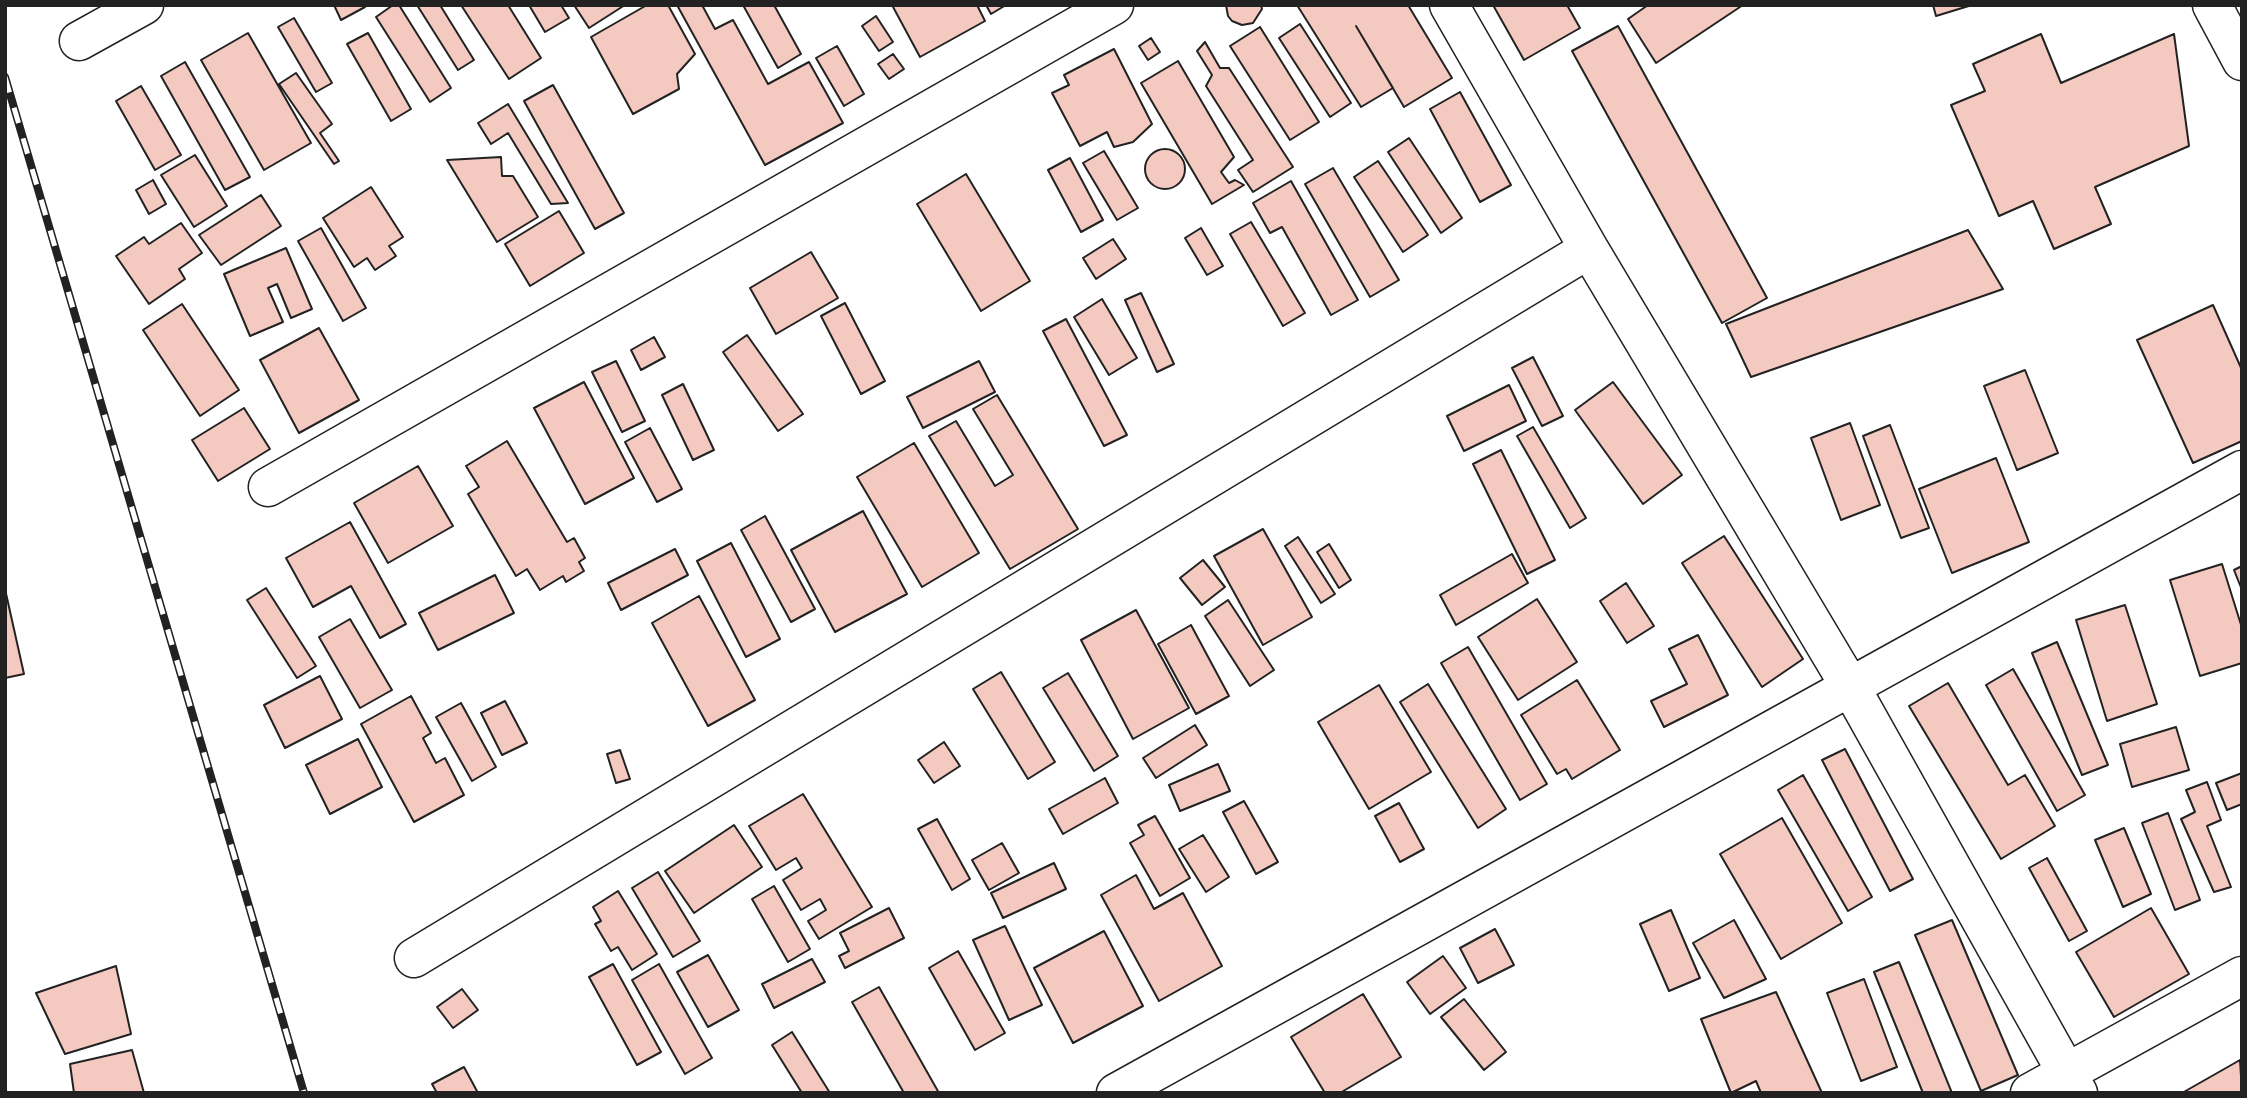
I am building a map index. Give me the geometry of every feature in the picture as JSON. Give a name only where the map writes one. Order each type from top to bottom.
[{"type":"street","points":[[79,41],[144,5]]},
{"type":"street","points":[[268,487],[1114,5]]},
{"type":"street","points":[[1449,5],[1588,249],[1851,688],[2072,1082]]},
{"type":"street","points":[[2212,5],[2242,61]]},
{"type":"street","points":[[414,958],[1588,249]]},
{"type":"street","points":[[1116,1093],[2242,470]]},
{"type":"street","points":[[2030,1093],[2072,1082],[2242,976]]},
{"type":"building","points":[[334,5],[364,5],[365,7],[341,20]]},
{"type":"building","points":[[393,5],[399,5],[451,88],[430,102],[376,17]]},
{"type":"building","points":[[417,5],[440,5],[474,60],[458,70]]},
{"type":"building","points":[[461,5],[508,5],[541,58],[509,79]]},
{"type":"building","points":[[529,5],[561,5],[569,18],[545,32]]},
{"type":"building","points":[[574,5],[625,5],[589,28]]},
{"type":"building","points":[[647,5],[668,5],[695,54],[677,74],[679,89],[633,114],[591,37]]},
{"type":"building","points":[[677,5],[702,5],[715,29],[733,20],[768,84],[809,62],[843,123],[765,165]]},
{"type":"building","points":[[743,5],[774,5],[801,54],[778,68]]},
{"type":"building","points":[[892,5],[977,5],[985,21],[920,57]]},
{"type":"building","points":[[986,5],[1006,5],[991,14]]},
{"type":"building","points":[[1226,5],[1261,5],[1262,9],[1253,23],[1242,25],[1228,16]]},
{"type":"building","points":[[1297,5],[1408,5],[1452,78],[1404,107],[1393,88],[1361,107]]},
{"type":"building","points":[[1493,5],[1567,5],[1580,28],[1524,60]]},
{"type":"building","points":[[1648,5],[1743,5],[1656,63],[1628,19]]},
{"type":"building","points":[[1933,5],[1972,5],[1936,16]]},
{"type":"building","points":[[876,16],[893,42],[879,51],[862,26]]},
{"type":"building","points":[[294,18],[332,83],[316,92],[278,27]]},
{"type":"building","points":[[1300,24],[1351,103],[1330,117],[1279,38]]},
{"type":"building","points":[[1618,26],[1767,298],[1722,323],[1572,51]]},
{"type":"building","points":[[1260,27],[1319,122],[1290,140],[1230,46]]},
{"type":"building","points":[[248,33],[311,143],[264,170],[201,60]]},
{"type":"building","points":[[368,33],[411,109],[391,121],[347,44]]},
{"type":"building","points":[[2041,34],[2061,83],[2174,34],[2189,146],[2095,187],[2111,224],[2054,249],[2033,201],[1999,216],[1951,105],[1985,91],[1973,64]]},
{"type":"building","points":[[1151,38],[1160,52],[1148,60],[1139,46]]},
{"type":"building","points":[[1205,42],[1220,68],[1229,68],[1293,167],[1253,192],[1238,170],[1253,160],[1206,86],[1212,75],[1197,51]]},
{"type":"building","points":[[837,46],[864,94],[844,106],[816,58]]},
{"type":"building","points":[[1114,49],[1152,124],[1133,142],[1114,147],[1107,132],[1080,146],[1052,93],[1069,85],[1064,75]]},
{"type":"building","points":[[893,54],[904,69],[889,79],[878,64]]},
{"type":"building","points":[[1178,61],[1234,157],[1221,172],[1229,183],[1235,180],[1244,185],[1212,204],[1141,83]]},
{"type":"building","points":[[185,62],[250,177],[225,190],[161,76]]},
{"type":"building","points":[[296,73],[332,124],[320,133],[339,161],[334,164],[279,84]]},
{"type":"building","points":[[553,85],[624,213],[595,229],[524,101]]},
{"type":"building","points":[[141,86],[181,155],[155,170],[116,101]]},
{"type":"building","points":[[1460,92],[1511,185],[1480,202],[1430,109]]},
{"type":"building","points":[[508,104],[568,203],[551,204],[508,133],[491,144],[478,123]]},
{"type":"building","points":[[1409,138],[1462,218],[1441,233],[1388,152]]},
{"type":"building","points":[[1165,149],[1179,155],[1185,169],[1179,183],[1165,189],[1151,183],[1145,169],[1151,155]]},
{"type":"building","points":[[1104,151],[1138,208],[1117,220],[1083,163]]},
{"type":"building","points":[[195,155],[227,206],[194,227],[161,175]]},
{"type":"building","points":[[501,157],[502,176],[513,176],[538,217],[497,242],[447,160]]},
{"type":"building","points":[[1070,158],[1103,220],[1081,232],[1048,170]]},
{"type":"building","points":[[1378,161],[1428,235],[1403,252],[1354,177]]},
{"type":"building","points":[[1333,168],[1399,280],[1370,297],[1305,184]]},
{"type":"building","points":[[966,174],[1030,281],[981,311],[917,204]]},
{"type":"building","points":[[153,180],[166,204],[149,214],[136,190]]},
{"type":"building","points":[[1291,181],[1358,300],[1331,315],[1282,227],[1270,233],[1253,203]]},
{"type":"building","points":[[371,187],[403,237],[389,246],[396,256],[375,270],[367,258],[354,267],[323,218]]},
{"type":"building","points":[[261,195],[281,226],[221,265],[199,235]]},
{"type":"building","points":[[559,211],[584,253],[530,286],[505,244]]},
{"type":"building","points":[[1251,222],[1305,313],[1283,326],[1230,234]]},
{"type":"building","points":[[181,223],[202,253],[179,269],[185,279],[149,304],[116,256],[144,237],[149,244]]},
{"type":"building","points":[[321,228],[366,308],[343,321],[298,241]]},
{"type":"building","points":[[1201,228],[1223,266],[1207,275],[1185,238]]},
{"type":"building","points":[[1968,230],[2003,289],[1751,377],[1726,324]]},
{"type":"building","points":[[1113,239],[1126,259],[1096,279],[1083,258]]},
{"type":"building","points":[[286,248],[312,309],[291,318],[277,284],[268,288],[283,322],[250,336],[224,274]]},
{"type":"building","points":[[811,252],[838,298],[776,334],[750,288]]},
{"type":"building","points":[[1141,293],[1174,364],[1157,372],[1125,300]]},
{"type":"building","points":[[1102,299],[1137,358],[1109,375],[1074,317]]},
{"type":"building","points":[[845,303],[885,381],[861,394],[821,316]]},
{"type":"building","points":[[182,304],[239,390],[200,416],[143,330]]},
{"type":"building","points":[[2213,305],[2242,370],[2242,441],[2193,463],[2137,340]]},
{"type":"building","points":[[1066,319],[1127,435],[1104,446],[1043,331]]},
{"type":"building","points":[[319,328],[359,400],[299,433],[260,360]]},
{"type":"building","points":[[747,335],[803,414],[778,431],[723,352]]},
{"type":"building","points":[[654,337],[665,357],[641,370],[631,350]]},
{"type":"building","points":[[1533,357],[1563,416],[1542,426],[1512,368]]},
{"type":"building","points":[[616,361],[645,421],[622,432],[592,372]]},
{"type":"building","points":[[979,361],[995,392],[923,428],[907,397]]},
{"type":"building","points":[[2025,370],[2058,453],[2017,470],[1984,386]]},
{"type":"building","points":[[584,382],[634,478],[585,504],[534,408]]},
{"type":"building","points":[[1613,382],[1682,475],[1643,504],[1575,410]]},
{"type":"building","points":[[683,384],[714,450],[693,460],[662,395]]},
{"type":"building","points":[[1509,385],[1526,421],[1464,451],[1447,416]]},
{"type":"building","points":[[997,395],[1078,529],[1010,569],[929,436],[956,421],[995,486],[1013,475],[973,409]]},
{"type":"building","points":[[244,408],[270,449],[218,481],[192,440]]},
{"type":"building","points":[[1850,423],[1880,505],[1841,520],[1811,438]]},
{"type":"building","points":[[1890,425],[1929,528],[1901,538],[1863,436]]},
{"type":"building","points":[[1533,427],[1586,518],[1570,528],[1517,436]]},
{"type":"building","points":[[650,428],[682,489],[657,502],[625,442]]},
{"type":"building","points":[[507,441],[567,542],[574,538],[585,558],[579,562],[584,571],[566,582],[563,576],[540,590],[527,569],[516,576],[468,494],[479,487],[466,466]]},
{"type":"building","points":[[914,443],[979,553],[922,587],[857,477]]},
{"type":"building","points":[[1501,450],[1555,560],[1527,574],[1473,464]]},
{"type":"building","points":[[1996,458],[2029,542],[1952,573],[1919,489]]},
{"type":"building","points":[[418,466],[453,526],[388,563],[354,503]]},
{"type":"building","points":[[863,511],[907,594],[835,632],[791,550]]},
{"type":"building","points":[[765,516],[815,609],[791,622],[741,530]]},
{"type":"building","points":[[350,522],[406,624],[380,638],[351,586],[313,607],[286,558]]},
{"type":"building","points":[[1263,529],[1312,617],[1263,645],[1214,556]]},
{"type":"building","points":[[1724,536],[1803,659],[1762,687],[1682,563]]},
{"type":"building","points":[[1298,537],[1335,594],[1321,603],[1285,546]]},
{"type":"building","points":[[731,543],[780,639],[746,657],[697,561]]},
{"type":"building","points":[[1329,544],[1351,580],[1339,588],[1317,552]]},
{"type":"building","points":[[675,549],[688,575],[621,610],[608,583]]},
{"type":"building","points":[[1512,554],[1528,583],[1456,625],[1440,595]]},
{"type":"building","points":[[1203,560],[1225,587],[1202,605],[1180,578]]},
{"type":"building","points":[[2222,564],[2242,628],[2242,663],[2200,676],[2170,580]]},
{"type":"building","points":[[2242,566],[2242,590],[2234,570]]},
{"type":"building","points":[[495,575],[514,613],[438,650],[419,613]]},
{"type":"building","points":[[1626,583],[1654,626],[1627,643],[1600,601]]},
{"type":"building","points":[[266,588],[316,666],[297,678],[247,600]]},
{"type":"building","points":[[5,589],[24,674],[5,678]]},
{"type":"building","points":[[699,596],[755,700],[708,726],[652,623]]},
{"type":"building","points":[[1537,599],[1577,662],[1518,700],[1478,637]]},
{"type":"building","points":[[1228,600],[1274,670],[1250,686],[1205,616]]},
{"type":"building","points":[[2125,605],[2157,704],[2107,721],[2076,620]]},
{"type":"building","points":[[1136,610],[1189,708],[1133,739],[1081,640]]},
{"type":"building","points":[[350,619],[392,690],[360,708],[319,637]]},
{"type":"building","points":[[1191,625],[1229,696],[1196,714],[1158,644]]},
{"type":"building","points":[[1698,635],[1728,695],[1664,727],[1651,701],[1687,684],[1669,649]]},
{"type":"building","points":[[2057,642],[2108,765],[2082,775],[2032,653]]},
{"type":"building","points":[[1468,647],[1547,784],[1520,800],[1441,663]]},
{"type":"building","points":[[2013,669],[2085,795],[2057,811],[1986,685]]},
{"type":"building","points":[[1001,672],[1055,762],[1028,779],[973,689]]},
{"type":"building","points":[[1068,673],[1118,756],[1094,771],[1043,688]]},
{"type":"building","points":[[320,676],[342,719],[285,748],[264,705]]},
{"type":"building","points":[[1577,680],[1620,750],[1572,779],[1566,769],[1557,774],[1521,715]]},
{"type":"building","points":[[1948,683],[2008,785],[2025,775],[2055,826],[2001,859],[1909,706]]},
{"type":"building","points":[[1428,684],[1506,809],[1478,828],[1400,702]]},
{"type":"building","points":[[1379,685],[1431,772],[1369,809],[1318,722]]},
{"type":"building","points":[[411,696],[431,733],[423,738],[436,763],[445,758],[464,795],[414,822],[361,724]]},
{"type":"building","points":[[505,701],[527,743],[502,755],[481,713]]},
{"type":"building","points":[[461,703],[496,767],[472,781],[436,717]]},
{"type":"building","points":[[1195,725],[1207,745],[1156,778],[1143,758]]},
{"type":"building","points":[[2176,727],[2189,770],[2132,787],[2120,744]]},
{"type":"building","points":[[358,739],[382,787],[330,814],[306,765]]},
{"type":"building","points":[[944,742],[960,766],[934,783],[918,760]]},
{"type":"building","points":[[1845,749],[1913,879],[1890,891],[1822,760]]},
{"type":"building","points":[[620,750],[630,779],[616,783],[607,754]]},
{"type":"building","points":[[1218,764],[1230,791],[1180,811],[1169,785]]},
{"type":"building","points":[[2242,773],[2242,804],[2227,810],[2216,783]]},
{"type":"building","points":[[1803,775],[1872,897],[1848,911],[1778,790]]},
{"type":"building","points":[[1105,778],[1118,803],[1063,834],[1049,809]]},
{"type":"building","points":[[2207,782],[2221,820],[2207,826],[2231,887],[2214,892],[2181,819],[2195,812],[2186,790]]},
{"type":"building","points":[[803,794],[872,907],[819,939],[808,921],[826,910],[820,899],[801,910],[783,880],[802,868],[796,858],[776,870],[749,826]]},
{"type":"building","points":[[1244,801],[1278,862],[1256,874],[1223,812]]},
{"type":"building","points":[[1399,803],[1424,849],[1400,862],[1375,816]]},
{"type":"building","points":[[2168,813],[2200,900],[2175,910],[2142,823]]},
{"type":"building","points":[[1155,816],[1190,878],[1160,896],[1130,843],[1144,835],[1138,825]]},
{"type":"building","points":[[1782,818],[1842,923],[1781,959],[1720,854]]},
{"type":"building","points":[[937,819],[970,879],[952,890],[918,829]]},
{"type":"building","points":[[734,825],[762,867],[694,913],[665,871]]},
{"type":"building","points":[[2124,828],[2151,894],[2123,907],[2095,840]]},
{"type":"building","points":[[1203,835],[1229,877],[1206,892],[1179,849]]},
{"type":"building","points":[[1002,843],[1019,873],[989,890],[972,860]]},
{"type":"building","points":[[2047,858],[2087,931],[2069,941],[2029,868]]},
{"type":"building","points":[[1054,863],[1066,889],[1003,918],[991,893]]},
{"type":"building","points":[[658,872],[700,941],[673,957],[632,888]]},
{"type":"building","points":[[1136,875],[1154,909],[1183,893],[1222,966],[1159,1001],[1101,895]]},
{"type":"building","points":[[774,886],[810,949],[788,962],[752,899]]},
{"type":"building","points":[[618,891],[657,954],[632,970],[618,947],[611,951],[595,924],[601,921],[593,907]]},
{"type":"building","points":[[889,908],[904,938],[845,968],[839,956],[849,951],[840,933]]},
{"type":"building","points":[[2151,908],[2189,974],[2114,1017],[2076,952]]},
{"type":"building","points":[[1671,910],[1700,978],[1669,991],[1640,924]]},
{"type":"building","points":[[1734,920],[1766,979],[1724,998],[1693,943]]},
{"type":"building","points":[[1952,920],[2018,1075],[1981,1091],[1915,935]]},
{"type":"building","points":[[1005,926],[1042,1005],[1009,1020],[973,940]]},
{"type":"building","points":[[1495,929],[1514,965],[1478,983],[1460,948]]},
{"type":"building","points":[[1104,931],[1143,1006],[1073,1043],[1034,968]]},
{"type":"building","points":[[958,951],[1005,1033],[975,1050],[929,968]]},
{"type":"building","points":[[708,955],[739,1010],[708,1027],[677,972]]},
{"type":"building","points":[[1443,956],[1466,988],[1430,1014],[1407,982]]},
{"type":"building","points":[[812,959],[825,982],[774,1008],[762,984]]},
{"type":"building","points":[[1899,962],[1952,1093],[1923,1093],[1874,972]]},
{"type":"building","points":[[613,964],[661,1052],[637,1065],[589,977]]},
{"type":"building","points":[[659,964],[712,1058],[685,1074],[632,980]]},
{"type":"building","points":[[116,966],[131,1034],[65,1054],[36,993]]},
{"type":"building","points":[[1864,979],[1897,1067],[1861,1081],[1827,993]]},
{"type":"building","points":[[879,987],[939,1093],[904,1093],[852,1002]]},
{"type":"building","points":[[462,989],[478,1010],[453,1028],[437,1007]]},
{"type":"building","points":[[1776,992],[1822,1093],[1761,1093],[1756,1081],[1731,1093],[1701,1019]]},
{"type":"building","points":[[1363,994],[1401,1057],[1340,1093],[1325,1093],[1291,1037]]},
{"type":"building","points":[[1464,999],[1506,1052],[1484,1070],[1441,1017]]},
{"type":"building","points":[[792,1032],[830,1093],[802,1093],[772,1045]]},
{"type":"building","points":[[132,1050],[144,1093],[74,1093],[70,1064]]},
{"type":"building","points":[[2240,1060],[2242,1093],[2182,1093]]},
{"type":"building","points":[[464,1067],[478,1093],[437,1093],[432,1084]]},
{"type":"railway","points":[[5,77],[304,1093]]}]
